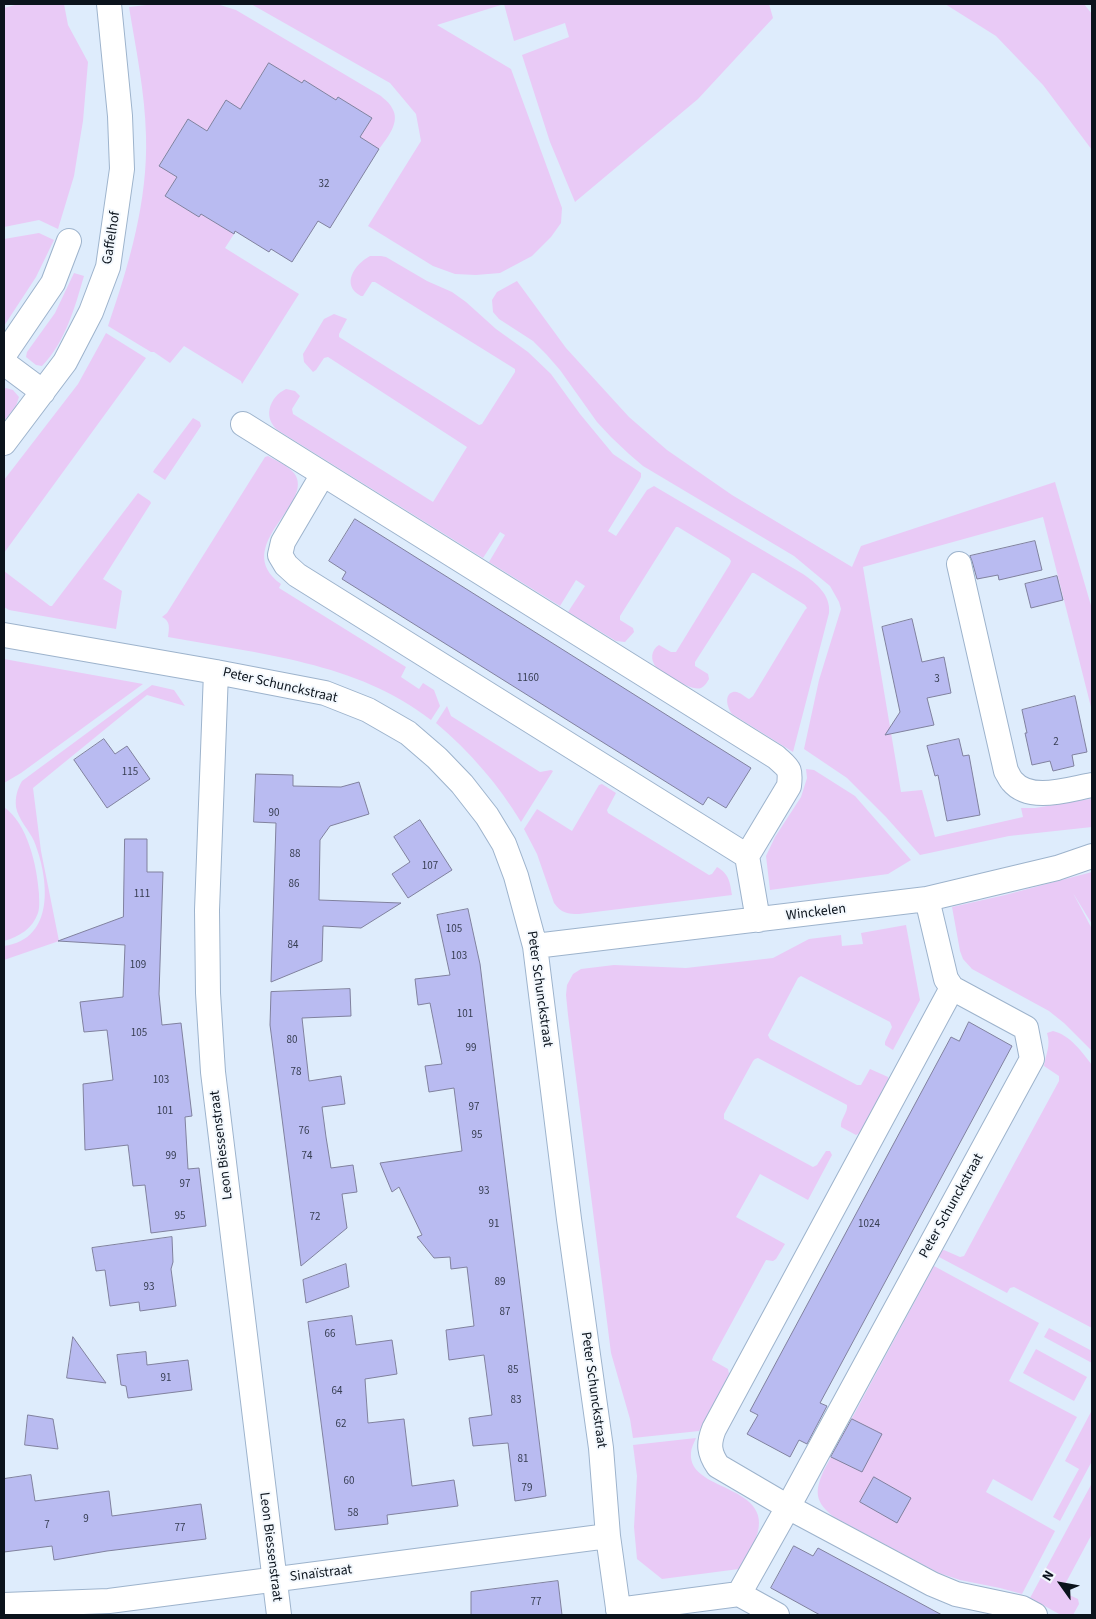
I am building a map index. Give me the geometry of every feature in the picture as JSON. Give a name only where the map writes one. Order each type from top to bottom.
[{"type":"street","name":"Gaffelhof","points":[[4,444],[65,362],[91,312],[108,267],[122,169],[120,116],[108,4]]},
{"type":"street","points":[[4,355],[52,283],[69,241]]},
{"type":"street","points":[[4,363],[43,392]]},
{"type":"street","points":[[243,424],[776,757],[788,768],[790,773],[789,786],[747,856],[758,920]]},
{"type":"street","points":[[323,474],[283,542],[280,555],[286,565],[297,575],[747,856]]},
{"type":"street","points":[[959,564],[1006,771],[1012,781],[1021,789],[1042,794],[1092,785]]},
{"type":"street","name":"Peter Schunckstraat","points":[[4,636],[278,683],[325,693],[368,710],[408,733],[437,758],[462,784],[487,816],[504,844],[516,876],[536,946],[569,1219],[601,1448],[608,1536],[618,1612],[739,1594],[1032,1059],[1026,1028],[952,988]]},
{"type":"street","name":"Leon Biessenstraat","points":[[216,672],[207,910],[208,1002],[213,1072],[279,1615]]},
{"type":"street","name":"Winckelen","points":[[536,946],[926,899],[1057,868],[1092,856]]},
{"type":"street","points":[[926,899],[946,979],[952,988],[714,1429],[710,1438],[709,1449],[718,1466],[788,1507],[932,1584],[956,1594],[1022,1608],[1035,1615]]},
{"type":"street","name":"Sinaïstraat","points":[[4,1605],[109,1601],[608,1536]]},
{"type":"street","points":[[739,1594],[777,1615]]},
{"type":"shaded area","points":[[64,4],[68,25],[88,62],[83,121],[74,176],[58,229],[39,220],[4,227],[4,8],[15,5]]},
{"type":"shaded area","points":[[155,4],[217,4],[236,10],[381,96],[390,104],[394,113],[395,119],[392,130],[379,149],[360,137],[372,118],[338,97],[336,100],[304,80],[302,83],[269,63],[240,109],[226,100],[207,131],[188,119],[159,165],[177,177],[165,196],[199,217],[201,214],[234,234],[225,248],[299,294],[242,384],[241,381],[184,346],[170,363],[108,326],[136,232],[146,160],[144,103],[129,7]]},
{"type":"shaded area","points":[[251,4],[504,4],[437,25],[511,69],[562,208],[561,223],[551,237],[532,256],[500,273],[455,274],[433,266],[368,226],[421,141],[416,114],[390,83]]},
{"type":"shaded area","points":[[504,4],[769,4],[773,18],[698,99],[575,202],[550,142],[522,55],[569,37],[565,23],[514,41]]},
{"type":"shaded area","points":[[945,4],[1084,4],[1092,14],[1092,150],[1043,85],[996,36]]},
{"type":"shaded area","points":[[39,233],[54,240],[36,277],[4,326],[4,239]]},
{"type":"shaded area","points":[[370,256],[386,257],[427,281],[452,292],[466,302],[496,329],[528,352],[551,374],[580,414],[613,454],[641,473],[639,481],[608,531],[616,536],[647,490],[654,486],[803,574],[822,590],[828,601],[829,613],[793,752],[732,714],[727,699],[733,692],[749,699],[753,696],[807,608],[805,605],[752,573],[695,662],[695,666],[708,674],[709,679],[701,688],[691,687],[656,667],[652,655],[659,645],[671,652],[676,652],[730,564],[729,558],[676,527],[620,616],[620,620],[633,628],[634,632],[625,642],[616,641],[568,612],[585,586],[576,580],[560,606],[489,562],[505,535],[500,532],[483,558],[279,431],[274,426],[269,415],[275,397],[286,389],[295,391],[300,396],[292,409],[293,414],[433,502],[467,447],[328,357],[324,358],[313,372],[304,362],[303,354],[324,319],[334,314],[347,319],[339,337],[479,425],[482,424],[515,372],[515,369],[375,282],[372,282],[363,296],[361,296],[351,286],[352,275],[359,264]]},
{"type":"shaded area","points":[[74,273],[84,276],[68,324],[50,357],[42,366],[36,365],[26,357],[27,352],[55,313]]},
{"type":"shaded area","points":[[517,281],[566,348],[629,417],[667,450],[732,495],[852,567],[861,546],[1055,482],[1092,609],[1092,711],[1043,517],[863,567],[901,792],[922,790],[935,837],[1023,817],[1021,808],[1035,808],[1090,799],[1092,800],[1092,827],[1009,836],[920,855],[847,778],[804,749],[819,680],[841,609],[830,586],[794,556],[643,466],[611,437],[597,422],[560,370],[546,354],[533,341],[499,319],[493,312],[492,300],[497,292]]},
{"type":"shaded area","points":[[106,333],[146,358],[4,553],[4,480],[78,384]]},
{"type":"shaded area","points":[[4,389],[13,390],[19,397],[16,406],[4,421]]},
{"type":"shaded area","points":[[193,418],[200,422],[201,426],[165,480],[153,472]]},
{"type":"shaded area","points":[[268,456],[292,470],[298,485],[294,498],[268,540],[264,555],[268,570],[281,584],[279,588],[406,667],[401,677],[419,689],[423,683],[434,690],[440,706],[431,720],[402,700],[371,685],[339,673],[272,655],[168,637],[168,623],[162,617],[167,613],[265,457]]},
{"type":"shaded area","points":[[138,493],[151,503],[103,579],[122,591],[116,629],[9,610],[4,607],[4,571],[52,606]]},
{"type":"shaded area","points":[[4,659],[143,684],[21,773],[4,783]]},
{"type":"shaded area","points":[[152,685],[174,690],[185,706],[147,695],[33,788],[41,851],[59,941],[4,960],[4,946],[21,941],[33,932],[40,919],[44,905],[45,889],[39,856],[34,841],[19,816],[16,807],[17,794],[22,781]]},
{"type":"shaded area","points":[[447,706],[451,716],[540,772],[553,771],[521,822],[483,769],[436,723]]},
{"type":"shaded area","points":[[806,769],[814,770],[855,796],[911,860],[888,874],[770,890],[766,856],[775,837],[801,797],[807,778]]},
{"type":"shaded area","points":[[602,784],[616,793],[607,810],[608,813],[709,875],[717,867],[728,879],[732,895],[579,914],[568,913],[559,909],[554,903],[537,854],[524,829],[537,809],[572,831],[599,785]]},
{"type":"shaded area","points":[[4,807],[19,824],[30,846],[36,871],[39,911],[29,927],[15,937],[4,941]]},
{"type":"shaded area","points":[[1092,872],[1092,924],[1073,893],[1092,929],[1092,1051],[1049,1011],[972,969],[963,959],[960,951],[952,907]]},
{"type":"shaded area","points":[[906,925],[920,1000],[893,1050],[885,1045],[892,1027],[890,1022],[801,976],[798,978],[768,1035],[770,1039],[857,1085],[861,1085],[870,1069],[888,1077],[889,1080],[860,1133],[856,1135],[841,1127],[847,1105],[758,1058],[753,1061],[724,1114],[724,1119],[813,1167],[817,1165],[826,1151],[830,1151],[832,1155],[808,1200],[760,1174],[736,1217],[785,1244],[776,1259],[773,1261],[766,1260],[713,1357],[712,1360],[728,1369],[729,1374],[699,1431],[633,1438],[630,1419],[611,1353],[568,1015],[567,985],[573,974],[581,969],[614,965],[686,968],[773,958],[809,939],[841,935],[842,946],[863,944],[861,933]]},
{"type":"shaded area","points":[[1053,1031],[1070,1040],[1092,1065],[1092,1328],[1014,1287],[1010,1288],[1007,1293],[939,1257],[941,1251],[944,1250],[960,1257],[964,1256],[1059,1081],[1059,1076],[1044,1066],[1048,1046],[1047,1033]]},
{"type":"shaded area","points":[[934,1266],[1039,1323],[1009,1381],[1077,1417],[1032,1501],[993,1479],[986,1492],[1055,1531],[1022,1594],[960,1580],[939,1573],[834,1517],[823,1506],[818,1496],[824,1470]]},
{"type":"shaded area","points":[[1049,1328],[1092,1351],[1092,1363],[1044,1337]]},
{"type":"shaded area","points":[[1036,1349],[1087,1377],[1074,1401],[1023,1373]]},
{"type":"shaded area","points":[[1092,1410],[1092,1461],[1060,1521],[1053,1517],[1079,1469],[1065,1461]]},
{"type":"shaded area","points":[[696,1438],[691,1451],[694,1466],[704,1476],[747,1500],[757,1512],[759,1527],[751,1549],[739,1569],[662,1579],[637,1559],[634,1527],[637,1476],[633,1445]]},
{"type":"shaded area","points":[[1092,1483],[1092,1534],[1063,1588],[1065,1593],[1078,1599],[1079,1604],[1073,1615],[1061,1615],[1030,1598]]},
{"type":"building","points":[[269,63],[302,83],[304,80],[336,100],[338,97],[372,118],[360,137],[379,149],[330,228],[318,221],[292,262],[271,249],[269,252],[235,231],[234,234],[201,214],[199,217],[165,196],[177,177],[159,166],[188,119],[207,131],[226,100],[240,109]]},
{"type":"building","points":[[355,519],[751,768],[726,808],[708,797],[703,805],[342,579],[346,572],[329,561]]},
{"type":"building","points":[[1035,541],[1042,570],[999,580],[998,575],[977,579],[970,556]]},
{"type":"building","points":[[1057,576],[1063,600],[1031,608],[1025,584]]},
{"type":"building","points":[[912,619],[922,662],[944,657],[951,693],[927,698],[934,725],[885,735],[900,712],[882,627]]},
{"type":"building","points":[[1075,696],[1087,752],[1072,755],[1074,766],[1053,771],[1050,761],[1032,765],[1022,710]]},
{"type":"building","points":[[104,739],[115,754],[127,746],[150,779],[107,808],[74,760]]},
{"type":"building","points":[[959,739],[963,756],[969,755],[980,815],[947,821],[938,775],[935,776],[927,746]]},
{"type":"building","points":[[256,774],[293,775],[293,786],[341,787],[359,782],[369,814],[330,826],[320,840],[319,900],[401,903],[361,928],[323,926],[322,961],[271,982],[276,823],[254,822]]},
{"type":"building","points":[[420,820],[452,870],[408,898],[392,874],[410,862],[394,837]]},
{"type":"building","points":[[125,839],[147,839],[147,872],[163,872],[159,994],[162,1025],[181,1023],[192,1116],[185,1117],[188,1169],[199,1168],[206,1226],[151,1233],[145,1185],[133,1186],[128,1145],[85,1150],[83,1084],[113,1080],[107,1030],[84,1032],[80,1002],[123,997],[125,945],[58,941],[123,917]]},
{"type":"building","points":[[468,909],[480,964],[546,1496],[515,1501],[508,1443],[473,1446],[469,1418],[492,1415],[484,1355],[449,1360],[446,1330],[474,1326],[467,1267],[451,1269],[450,1257],[434,1258],[417,1237],[422,1235],[399,1187],[392,1192],[380,1163],[462,1151],[454,1088],[429,1092],[425,1066],[442,1064],[430,1003],[418,1005],[415,979],[450,975],[437,915]]},
{"type":"building","points":[[350,989],[351,1016],[302,1018],[309,1081],[341,1076],[345,1104],[322,1107],[326,1137],[331,1168],[353,1165],[357,1192],[342,1194],[347,1228],[301,1266],[270,1025],[271,992]]},
{"type":"building","points":[[969,1022],[1012,1046],[820,1403],[827,1406],[807,1444],[799,1440],[790,1457],[747,1434],[758,1415],[750,1411],[951,1037],[959,1041]]},
{"type":"building","points":[[172,1237],[173,1262],[171,1269],[176,1306],[140,1311],[139,1302],[110,1306],[105,1270],[96,1271],[92,1248]]},
{"type":"building","points":[[346,1264],[349,1287],[306,1303],[303,1280]]},
{"type":"building","points":[[352,1316],[356,1345],[392,1340],[397,1374],[365,1379],[368,1423],[404,1419],[412,1486],[454,1480],[458,1506],[387,1515],[388,1524],[335,1530],[308,1322]]},
{"type":"building","points":[[73,1337],[106,1383],[67,1378]]},
{"type":"building","points":[[146,1352],[147,1365],[188,1360],[192,1390],[128,1398],[126,1386],[121,1385],[117,1355]]},
{"type":"building","points":[[28,1415],[53,1419],[58,1449],[25,1445]]},
{"type":"building","points":[[852,1419],[882,1434],[862,1472],[831,1457]]},
{"type":"building","points":[[31,1475],[35,1501],[109,1491],[112,1516],[201,1504],[206,1539],[107,1551],[54,1560],[52,1546],[4,1552],[4,1479]]},
{"type":"building","points":[[874,1477],[911,1498],[897,1523],[860,1502]]},
{"type":"building","points":[[794,1546],[813,1556],[818,1548],[942,1615],[820,1615],[771,1588]]},
{"type":"building","points":[[558,1581],[562,1615],[471,1615],[471,1592]]}]
